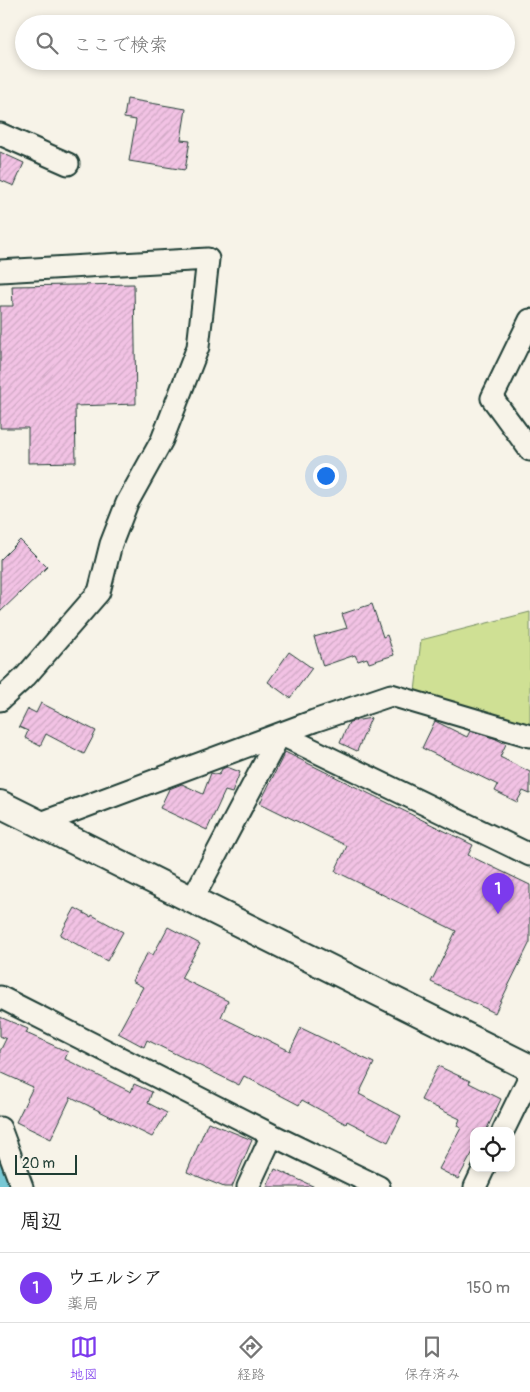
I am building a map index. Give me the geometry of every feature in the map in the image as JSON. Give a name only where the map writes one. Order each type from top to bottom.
[{"type":"street","points":[[0,134],[68,164]]},
{"type":"street","points":[[0,271],[208,259],[198,346],[162,440],[127,503],[111,544],[99,592],[26,676],[0,700]]},
{"type":"street","points":[[530,320],[492,398],[530,450]]},
{"type":"street","points":[[41,823],[280,734],[391,696],[530,736]]},
{"type":"street","points":[[280,734],[530,855]]},
{"type":"street","points":[[192,900],[280,734]]},
{"type":"street","points":[[0,804],[530,1068]]},
{"type":"street","points":[[0,997],[272,1136],[379,1187]]},
{"type":"street","points":[[505,1127],[530,1076]]},
{"type":"street","points":[[0,1128],[22,1187]]},
{"type":"street","points":[[248,1187],[272,1136]]},
{"type":"street","points":[[475,1187],[482,1172]]},
{"type":"green space","points":[[530,612],[530,730],[414,700],[421,640]]},
{"type":"building","points":[[127,99],[186,109],[181,140],[190,141],[185,170],[129,161],[136,120],[124,118]]},
{"type":"building","points":[[0,152],[24,163],[14,186],[0,180]]},
{"type":"building","points":[[134,284],[136,404],[75,406],[76,462],[28,463],[28,428],[0,428],[0,306],[13,306],[12,286]]},
{"type":"building","points":[[20,540],[47,567],[0,612],[0,560]]},
{"type":"building","points":[[372,604],[383,637],[387,635],[394,655],[369,663],[367,658],[358,661],[355,655],[323,666],[314,637],[347,628],[342,614]]},
{"type":"building","points":[[289,652],[312,668],[290,698],[268,682]]},
{"type":"building","points":[[41,703],[96,731],[84,754],[46,734],[40,746],[25,738],[28,731],[19,727],[28,709],[36,713]]},
{"type":"building","points":[[371,718],[357,751],[340,743],[349,722]]},
{"type":"building","points":[[435,721],[467,737],[470,731],[494,738],[506,744],[500,757],[530,772],[530,794],[523,791],[517,802],[495,791],[498,785],[422,748]]},
{"type":"building","points":[[285,752],[473,845],[468,855],[530,885],[530,942],[495,1013],[431,982],[456,931],[335,871],[347,846],[260,803]]},
{"type":"building","points":[[227,767],[240,772],[232,793],[225,791],[207,830],[160,808],[169,789],[182,784],[203,794],[211,773],[219,775],[222,769]]},
{"type":"building","points":[[75,908],[123,932],[107,961],[60,935]]},
{"type":"building","points":[[168,927],[200,944],[181,978],[228,1001],[221,1017],[290,1051],[301,1028],[374,1063],[359,1094],[401,1116],[388,1142],[347,1121],[346,1124],[302,1100],[299,1105],[244,1076],[239,1085],[147,1040],[144,1047],[118,1033],[143,987],[132,981],[148,952],[153,955]]},
{"type":"building","points":[[0,1017],[28,1029],[26,1033],[68,1052],[65,1059],[131,1092],[134,1084],[152,1092],[148,1103],[167,1113],[152,1137],[71,1097],[51,1139],[16,1122],[33,1087],[0,1072],[0,1051],[6,1039],[0,1036]]},
{"type":"building","points":[[438,1066],[470,1081],[469,1083],[501,1099],[488,1127],[470,1127],[470,1157],[458,1179],[439,1169],[461,1128],[457,1126],[460,1119],[421,1100]]},
{"type":"building","points":[[208,1122],[252,1140],[232,1187],[224,1187],[187,1172]]},
{"type":"building","points":[[275,1169],[315,1187],[267,1187]]},
{"type":"waterway","points":[[0,1170],[7,1187]]},
{"type":"place","name":"ウエルシア","points":[[498,914]]}]
